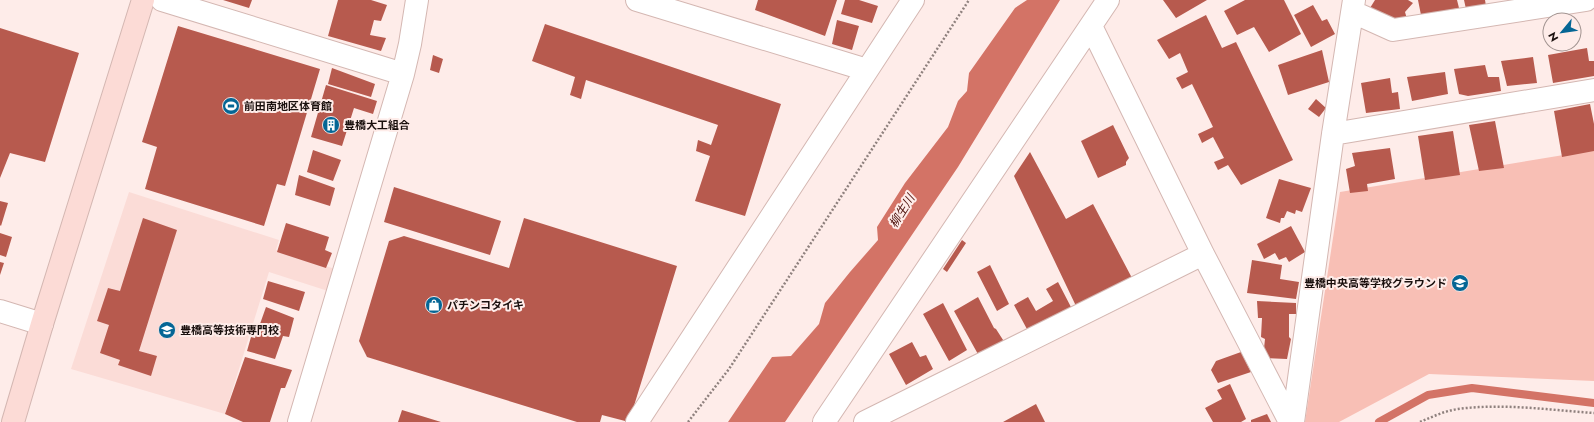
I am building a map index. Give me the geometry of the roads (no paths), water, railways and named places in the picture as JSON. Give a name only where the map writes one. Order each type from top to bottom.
[{"type":"street","points":[[13,422],[143,0]]},
{"type":"street","points":[[162,0],[403,74]]},
{"type":"street","points":[[299,422],[403,74],[410,44],[417,0]]},
{"type":"street","points":[[637,0],[867,70]]},
{"type":"street","points":[[637,422],[912,0]]},
{"type":"street","points":[[824,422],[1108,0]]},
{"type":"street","points":[[1294,422],[1333,134],[1354,6],[1393,30],[1586,0]]},
{"type":"street","points":[[1091,26],[1203,254],[1290,422]]},
{"type":"street","points":[[1333,134],[1594,90]]},
{"type":"street","points":[[865,422],[1203,254]]},
{"type":"street","points":[[0,311],[42,324]]},
{"type":"water","name":"柳生川","points":[[1027,0],[1060,0],[958,167],[785,422],[728,422],[772,357],[791,356],[819,324],[825,303],[878,240],[877,227],[905,183],[948,127],[958,101],[967,91],[969,73],[1015,8]]},
{"type":"waterway","points":[[1379,422],[1428,395],[1472,388],[1594,403]]},
{"type":"place","name":"前田南地区体育館","points":[[231,106]]},
{"type":"place","name":"豊橋大工組合","points":[[331,125]]},
{"type":"place","name":"豊橋中央高等学校グラウンド","points":[[1460,283]]},
{"type":"place","name":"パチンコタイキ","points":[[434,305]]},
{"type":"place","name":"豊橋高等技術専門校","points":[[167,330]]}]
